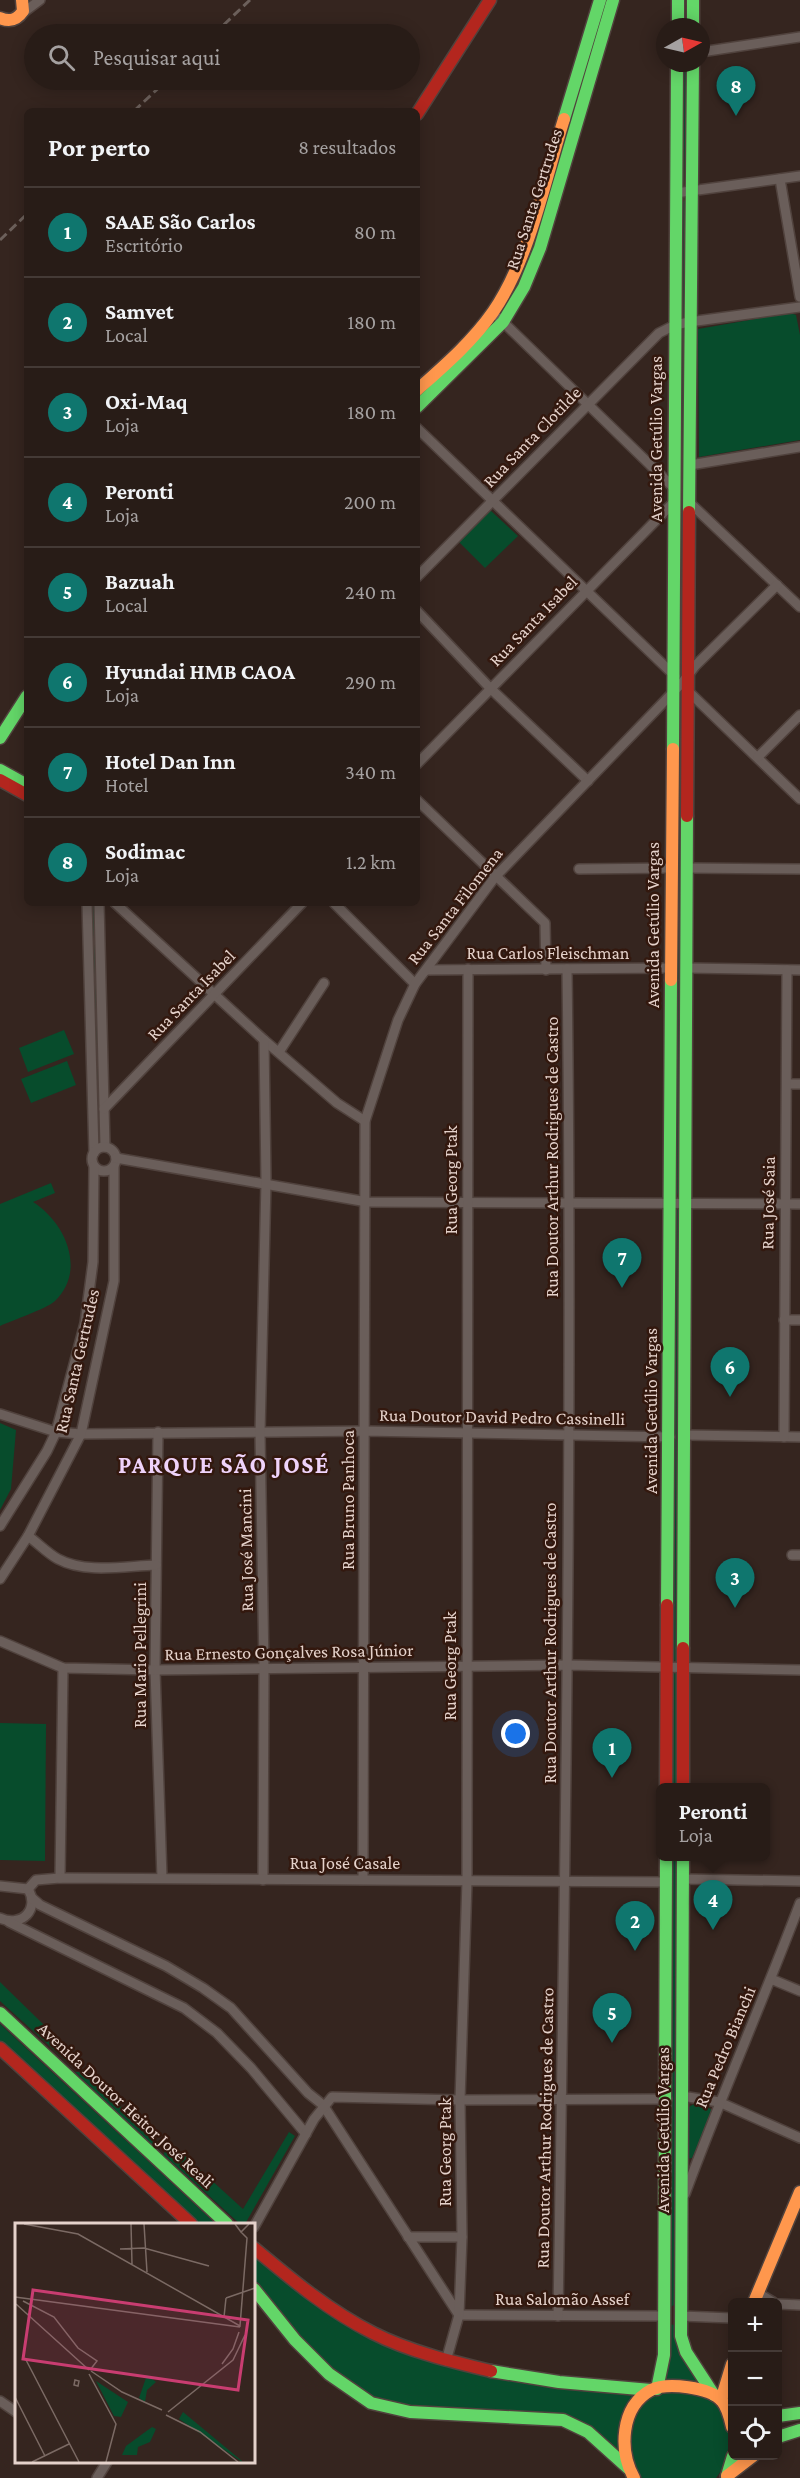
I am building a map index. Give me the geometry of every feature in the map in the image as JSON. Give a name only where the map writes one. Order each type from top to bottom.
[{"type":"main road","points":[[0,33],[19,17],[23,6],[22,0]]},
{"type":"main road","points":[[420,110],[462,48],[490,0]]},
{"type":"main road","name":"Rua Santa Gertrudes","points":[[420,387],[470,339],[492,313],[510,284],[524,249],[600,0]]},
{"type":"main road","name":"Rua Santa Gertrudes","points":[[420,404],[503,322],[524,287],[540,248],[613,0]]},
{"type":"main road","points":[[678,0],[678,18]]},
{"type":"main road","points":[[693,0],[693,18]]},
{"type":"main road","points":[[0,18],[8,21],[19,17]]},
{"type":"main road","name":"Avenida Getúlio Vargas","points":[[677,72],[673,673],[683,685],[687,868],[683,1783]]},
{"type":"main road","name":"Avenida Getúlio Vargas","points":[[666,1783],[670,1437],[670,868],[683,685],[690,503],[689,322],[693,72]]},
{"type":"main road","points":[[0,738],[24,700]]},
{"type":"main road","points":[[0,729],[13,717]]},
{"type":"main road","points":[[0,770],[24,782]]},
{"type":"main road","points":[[0,780],[24,793]]},
{"type":"main road","name":"Avenida Getúlio Vargas","points":[[654,2389],[664,2355],[667,2099],[666,1861]]},
{"type":"main road","name":"Avenida Getúlio Vargas","points":[[683,1861],[681,2336],[686,2352],[717,2398],[728,2419]]},
{"type":"main road","name":"Avenida Doutor Heitor José Reali","points":[[0,2013],[226,2223]]},
{"type":"main road","points":[[0,2048],[190,2223]]},
{"type":"main road","points":[[756,2298],[797,2206],[800,2192]]},
{"type":"main road","points":[[255,2249],[303,2288],[372,2333],[446,2361],[498,2374],[540,2380],[654,2389],[687,2387],[728,2404]]},
{"type":"main road","points":[[255,2290],[295,2340],[329,2374],[370,2403],[410,2412],[563,2420],[588,2432],[631,2473]]},
{"type":"main road","points":[[664,2316],[681,2316]]},
{"type":"main road","points":[[717,2398],[728,2373]]},
{"type":"main road","points":[[631,2473],[625,2436],[628,2420],[636,2404],[654,2389]]},
{"type":"main road","points":[[782,2415],[800,2413]]},
{"type":"main road","points":[[782,2435],[800,2430]]},
{"type":"main road","points":[[726,2477],[732,2460]]},
{"type":"main road","points":[[726,2477],[748,2460]]},
{"type":"street","points":[[19,17],[40,0]]},
{"type":"street","points":[[710,51],[800,37]]},
{"type":"street","points":[[676,193],[800,176]]},
{"type":"street","points":[[780,179],[800,297]]},
{"type":"street","points":[[675,325],[800,307]]},
{"type":"street","points":[[492,313],[674,488]]},
{"type":"street","name":"Rua Santa Clotilde","points":[[420,574],[587,404],[660,333],[675,325]]},
{"type":"street","points":[[420,431],[673,673]]},
{"type":"street","points":[[690,465],[800,447]]},
{"type":"street","name":"Rua Santa Isabel","points":[[420,761],[675,501]]},
{"type":"street","points":[[690,503],[800,608]]},
{"type":"street","name":"Rua Santa Filomena","points":[[365,1121],[398,1020],[415,984],[495,877],[683,685],[777,585]]},
{"type":"street","points":[[420,614],[490,688],[588,780]]},
{"type":"street","points":[[683,685],[800,799]]},
{"type":"street","points":[[758,757],[800,715]]},
{"type":"street","points":[[420,804],[545,923],[546,969]]},
{"type":"street","points":[[579,869],[670,868]]},
{"type":"street","points":[[687,868],[800,869]]},
{"type":"street","points":[[87,906],[94,1153]]},
{"type":"street","points":[[99,906],[105,1148]]},
{"type":"street","points":[[120,906],[264,1040],[338,1103],[365,1121]]},
{"type":"street","name":"Rua Santa Isabel","points":[[104,1109],[299,906]]},
{"type":"street","points":[[337,906],[415,984]]},
{"type":"street","name":"Rua Carlos Fleischman","points":[[427,970],[670,968]]},
{"type":"street","points":[[687,968],[800,970]]},
{"type":"street","name":"Rua Georg Ptak","points":[[446,2361],[459,2315],[462,2237],[460,2100],[467,1881],[468,969]]},
{"type":"street","name":"Rua Doutor Arthur Rodrigues de Castro","points":[[558,2316],[566,1881],[570,1203],[567,969]]},
{"type":"street","name":"Rua José Saia","points":[[784,1437],[787,970]]},
{"type":"street","points":[[279,1052],[324,983]]},
{"type":"street","name":"Rua José Mancini","points":[[263,1880],[264,1668],[260,1433],[266,1182],[264,1040]]},
{"type":"street","points":[[787,1084],[800,1084]]},
{"type":"street","name":"Rua Bruno Panhoca","points":[[363,1879],[367,1202],[365,1121]]},
{"type":"street","points":[[100,1148],[105,1148],[110,1149],[115,1162],[108,1171],[100,1171],[91,1159],[100,1148]]},
{"type":"street","points":[[115,1162],[266,1182],[367,1202],[800,1204]]},
{"type":"street","name":"Rua Santa Gertrudes","points":[[0,1579],[28,1536],[81,1434],[114,1281],[115,1162]]},
{"type":"street","name":"Rua Santa Gertrudes","points":[[0,1526],[47,1451],[56,1432],[85,1323],[94,1244],[94,1166]]},
{"type":"street","points":[[783,1320],[800,1320]]},
{"type":"street","name":"Rua Doutor David Pedro Cassinelli","points":[[0,1414],[56,1432],[81,1434],[364,1431],[670,1437]]},
{"type":"street","name":"Rua Mario Pellegrini","points":[[158,1432],[155,1670],[162,1878]]},
{"type":"street","points":[[685,1435],[800,1437]]},
{"type":"street","points":[[28,1536],[59,1559],[78,1566],[156,1565]]},
{"type":"street","name":"Rua Ernesto Gonçalves Rosa Júnior","points":[[0,1641],[63,1668],[155,1670],[567,1665],[666,1669],[800,1670]]},
{"type":"street","points":[[60,1878],[63,1668]]},
{"type":"street","name":"Rua José Casale","points":[[30,1893],[36,1880],[60,1878],[667,1882]]},
{"type":"street","points":[[683,1879],[800,1881]]},
{"type":"street","points":[[0,1886],[30,1893],[40,1905],[166,1966],[231,2008],[308,2093],[323,2105],[459,2315]]},
{"type":"street","points":[[4,1920],[19,1922],[27,1916],[30,1893]]},
{"type":"street","name":"Rua Pedro Bianchi","points":[[681,2205],[719,2102],[800,1903]]},
{"type":"street","points":[[4,1920],[184,2008],[217,2033],[282,2103],[306,2134]]},
{"type":"street","points":[[771,1979],[800,1991]]},
{"type":"street","points":[[682,2096],[719,2102],[800,2138]]},
{"type":"street","points":[[255,2225],[323,2105],[332,2097],[460,2100],[667,2099]]},
{"type":"street","points":[[408,2237],[462,2237]]},
{"type":"street","points":[[782,2304],[800,2305]]},
{"type":"street","name":"Rua Salomão Assef","points":[[459,2315],[664,2316]]},
{"type":"street","points":[[681,2316],[728,2318]]},
{"type":"street","points":[[0,2402],[15,2411]]},
{"type":"street","points":[[97,2478],[103,2463]]},
{"type":"green space","points":[[604,0],[609,0],[552,197],[529,262],[509,303],[500,314],[499,311]]},
{"type":"green space","points":[[682,72],[687,72],[684,185]]},
{"type":"green space","points":[[685,200],[685,317],[680,316],[682,203]]},
{"type":"green space","points":[[790,313],[796,315],[800,335],[800,440],[699,457],[698,329]]},
{"type":"green space","points":[[684,327],[682,664],[679,661],[681,328]]},
{"type":"green space","points":[[490,510],[518,536],[485,568],[458,541]]},
{"type":"green space","points":[[682,697],[679,1197],[676,1191],[679,699]]},
{"type":"green space","points":[[89,906],[97,906],[101,1107],[96,1109]]},
{"type":"green space","points":[[64,1030],[74,1054],[28,1072],[19,1048]]},
{"type":"green space","points":[[67,1061],[76,1085],[31,1103],[21,1079]]},
{"type":"green space","points":[[51,1183],[55,1193],[33,1202],[54,1222],[62,1234],[71,1261],[70,1275],[65,1289],[51,1304],[0,1326],[0,1204]]},
{"type":"green space","points":[[680,1209],[678,1661],[676,1662],[673,1658],[676,1210]]},
{"type":"green space","points":[[0,1423],[16,1430],[11,1489],[0,1510]]},
{"type":"green space","points":[[678,1673],[678,1783],[672,1783],[673,1674]]},
{"type":"green space","points":[[0,1723],[46,1724],[45,1861],[0,1860]]},
{"type":"green space","points":[[672,1861],[677,1861],[675,2304],[671,2307]]},
{"type":"green space","points":[[0,1982],[83,2063],[65,2060],[0,2001]]},
{"type":"green space","points":[[0,2024],[215,2223],[197,2223],[0,2041]]},
{"type":"green space","points":[[75,2072],[85,2072],[155,2140],[154,2147]]},
{"type":"green space","points":[[694,2104],[705,2105],[713,2111],[692,2158],[686,2159],[687,2108]]},
{"type":"green space","points":[[289,2132],[295,2136],[246,2223],[239,2223],[164,2155],[165,2138],[243,2209]]},
{"type":"green space","points":[[255,2251],[372,2334],[446,2362],[639,2394],[624,2460],[563,2417],[410,2411],[371,2401],[329,2373],[255,2288]]},
{"type":"green space","points":[[670,2324],[674,2325],[702,2383],[664,2382],[669,2365]]},
{"type":"green space","points":[[683,2391],[695,2393],[712,2402],[720,2410],[728,2433],[728,2445],[727,2457],[716,2478],[642,2478],[632,2446],[634,2422],[645,2403],[654,2396]]},
{"type":"railway","points":[[225,24],[250,0]]},
{"type":"railway","points":[[137,108],[156,90]]},
{"type":"railway","points":[[0,240],[24,217]]},
{"type":"traffic: fast","points":[[564,119],[600,0]]},
{"type":"traffic: fast","points":[[420,404],[503,322],[524,287],[540,248],[613,0]]},
{"type":"traffic: fast","points":[[678,0],[678,18]]},
{"type":"traffic: fast","points":[[693,0],[693,18]]},
{"type":"traffic: fast","points":[[673,749],[677,72]]},
{"type":"traffic: fast","points":[[689,512],[693,72]]},
{"type":"traffic: fast","points":[[0,738],[24,701]]},
{"type":"traffic: fast","points":[[0,770],[24,783]]},
{"type":"traffic: fast","points":[[683,1648],[687,816]]},
{"type":"traffic: fast","points":[[667,1605],[671,980]]},
{"type":"traffic: fast","points":[[657,2389],[664,2355],[666,1861]]},
{"type":"traffic: fast","points":[[683,1861],[681,2336],[686,2352],[714,2395]]},
{"type":"traffic: fast","points":[[0,2013],[226,2223]]},
{"type":"traffic: fast","points":[[255,2290],[295,2340],[329,2374],[371,2403],[410,2412],[563,2420],[588,2432],[628,2468]]},
{"type":"traffic: fast","points":[[491,2371],[559,2382],[651,2390]]},
{"type":"traffic: fast","points":[[782,2415],[800,2413]]},
{"type":"traffic: fast","points":[[782,2436],[800,2430]]},
{"type":"traffic: fast","points":[[727,2476],[732,2460]]},
{"type":"traffic: slow","points":[[0,18],[7,20],[16,18],[23,11],[22,0]]},
{"type":"traffic: slow","points":[[420,387],[476,333],[506,291],[535,219],[564,119]]},
{"type":"traffic: slow","points":[[671,980],[673,749]]},
{"type":"traffic: slow","points":[[756,2298],[800,2192]]},
{"type":"traffic: slow","points":[[721,2400],[728,2377]]},
{"type":"traffic: slow","points":[[634,2478],[626,2455],[625,2430],[633,2407],[651,2390],[667,2386],[698,2389],[716,2396],[722,2401],[728,2413]]},
{"type":"traffic: slow","points":[[727,2476],[748,2460]]},
{"type":"traffic: jam","points":[[420,109],[490,0]]},
{"type":"traffic: jam","points":[[687,816],[689,512]]},
{"type":"traffic: jam","points":[[0,780],[24,793]]},
{"type":"traffic: jam","points":[[666,1783],[667,1605]]},
{"type":"traffic: jam","points":[[683,1648],[683,1783]]},
{"type":"traffic: jam","points":[[0,2048],[190,2223]]},
{"type":"traffic: jam","points":[[255,2249],[326,2305],[373,2333],[416,2351],[491,2371]]},
{"type":"place","name":"Sodimac","points":[[736,116]]},
{"type":"place","name":"Hotel Dan Inn","points":[[622,1288]]},
{"type":"place","name":"Hyundai HMB CAOA","points":[[730,1397]]},
{"type":"place","name":"Oxi-Maq","points":[[735,1608]]},
{"type":"place","name":"SAAE São Carlos","points":[[612,1778]]},
{"type":"place","name":"Peronti","points":[[713,1930]]},
{"type":"place","name":"Samvet","points":[[635,1951]]},
{"type":"place","name":"Bazuah","points":[[612,2043]]},
{"type":"district","name":"PARQUE SÃO JOSÉ","points":[[224,1464]]}]
